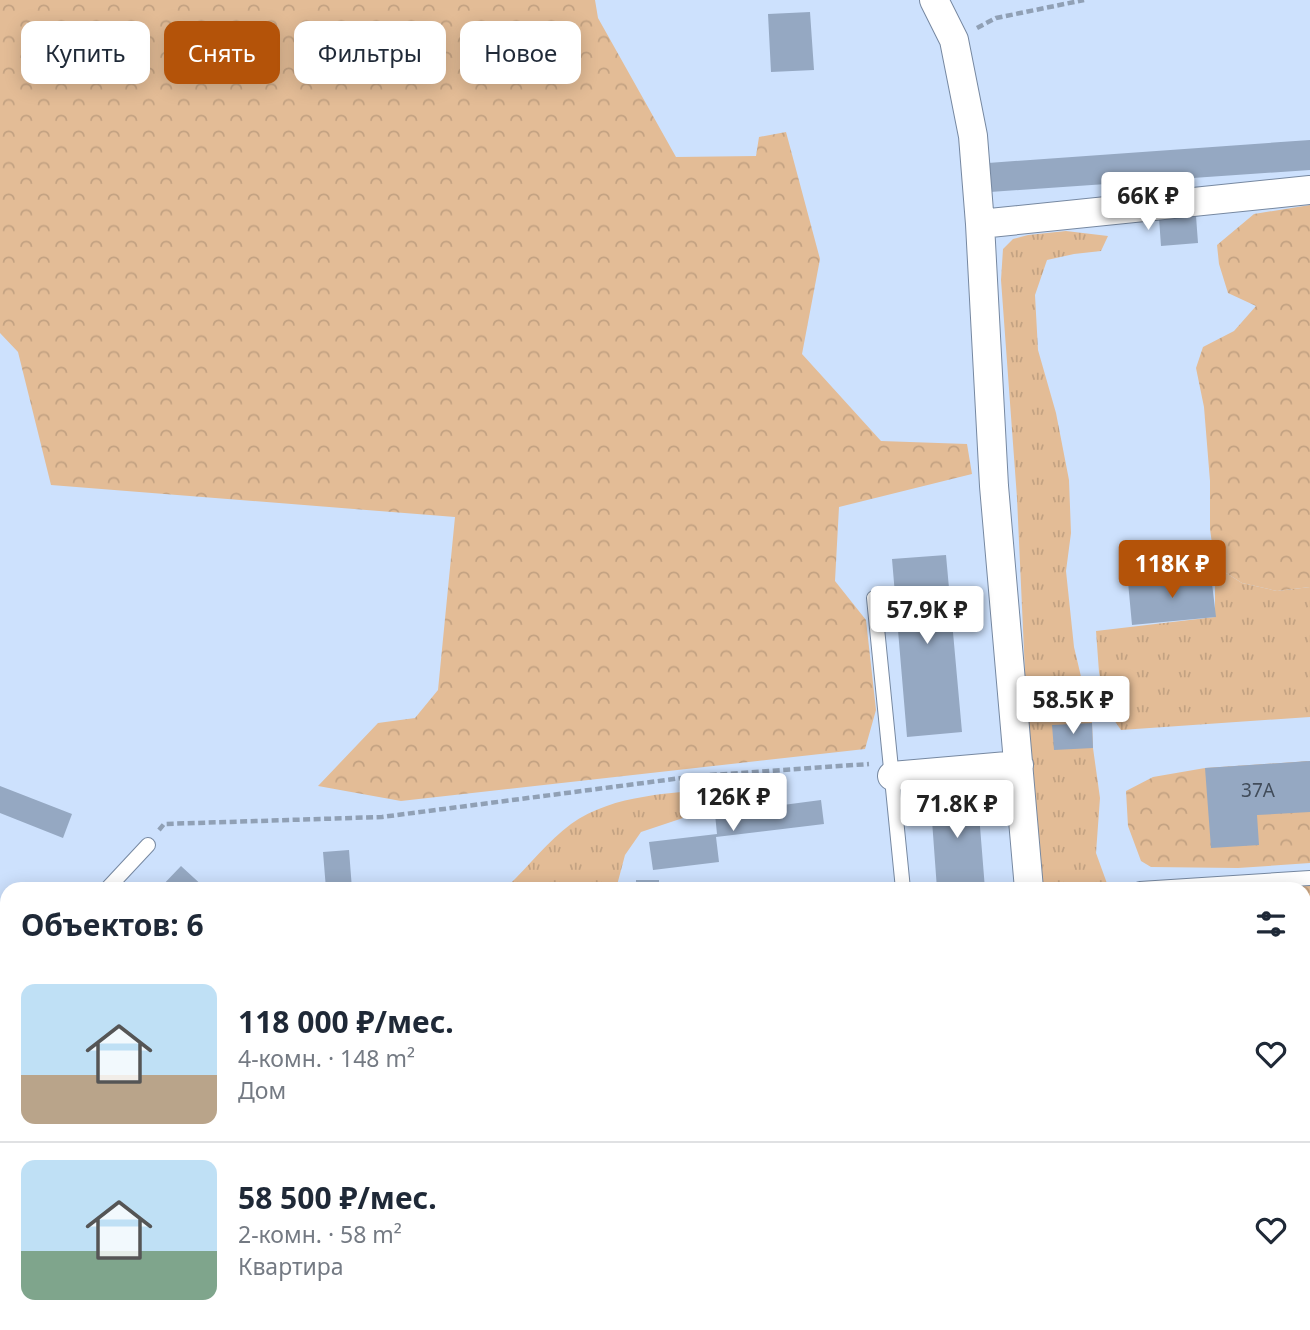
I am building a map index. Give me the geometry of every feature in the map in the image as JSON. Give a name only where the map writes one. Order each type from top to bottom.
[{"type":"street","points":[[934,0],[954,40],[973,136],[994,486],[1028,882]]},
{"type":"street","points":[[980,224],[1310,190]]},
{"type":"street","points":[[891,769],[1019,765]]},
{"type":"lane","points":[[874,598],[902,882]]},
{"type":"lane","points":[[114,882],[148,845]]},
{"type":"lane","points":[[1248,882],[1310,878]]},
{"type":"path","points":[[954,40],[996,18],[1084,0]]},
{"type":"path","points":[[148,845],[164,824],[382,817],[697,776],[835,768],[891,769]]},
{"type":"green space","points":[[0,0],[595,0],[598,18],[676,157],[756,156],[759,137],[786,132],[820,259],[802,354],[881,441],[967,444],[972,474],[839,507],[835,581],[866,620],[876,710],[865,749],[401,801],[318,786],[378,723],[415,718],[438,690],[455,517],[51,485],[18,352],[0,333]]},
{"type":"green space","points":[[1310,205],[1310,587],[1277,591],[1242,583],[1215,566],[1210,529],[1210,481],[1204,407],[1196,368],[1203,347],[1234,331],[1256,306],[1228,293],[1219,264],[1217,245],[1254,214]]},
{"type":"green space","points":[[1066,231],[1108,236],[1101,251],[1047,260],[1035,295],[1038,350],[1056,413],[1069,480],[1071,533],[1066,571],[1074,647],[1092,723],[1100,798],[1096,853],[1106,882],[1038,882],[1017,498],[1001,280],[1003,249],[1013,239]]},
{"type":"green space","points":[[1215,566],[1242,583],[1277,591],[1310,587],[1310,717],[1121,730],[1107,710],[1099,672],[1096,631],[1215,617]]},
{"type":"green space","points":[[1310,761],[1310,863],[1238,868],[1151,867],[1141,861],[1128,826],[1126,791],[1153,777],[1205,768]]},
{"type":"green space","points":[[723,788],[751,792],[731,805],[641,832],[625,855],[618,882],[512,882],[554,839],[588,814],[625,801]]},
{"type":"building","points":[[810,12],[814,70],[771,72],[768,14]]},
{"type":"building","points":[[1310,140],[1310,170],[990,192],[988,163]]},
{"type":"building","points":[[1196,216],[1198,243],[1161,246],[1159,218]]},
{"type":"building","points":[[946,555],[962,732],[907,737],[892,559]]},
{"type":"building","points":[[1211,575],[1216,617],[1132,625],[1128,582]]},
{"type":"building","points":[[1092,723],[1093,748],[1054,750],[1052,725]]},
{"type":"building","points":[[1310,761],[1310,812],[1257,815],[1259,845],[1211,848],[1205,768]]},
{"type":"building","points":[[0,786],[72,814],[63,838],[0,813]]},
{"type":"building","points":[[977,789],[984,882],[936,882],[930,793]]},
{"type":"building","points":[[821,800],[824,824],[716,837],[719,862],[653,870],[649,842],[717,834],[715,814]]},
{"type":"building","points":[[349,850],[351,882],[325,882],[323,852]]},
{"type":"building","points":[[181,866],[198,882],[166,882]]},
{"type":"building","points":[[636,880],[659,880],[659,882]]}]
